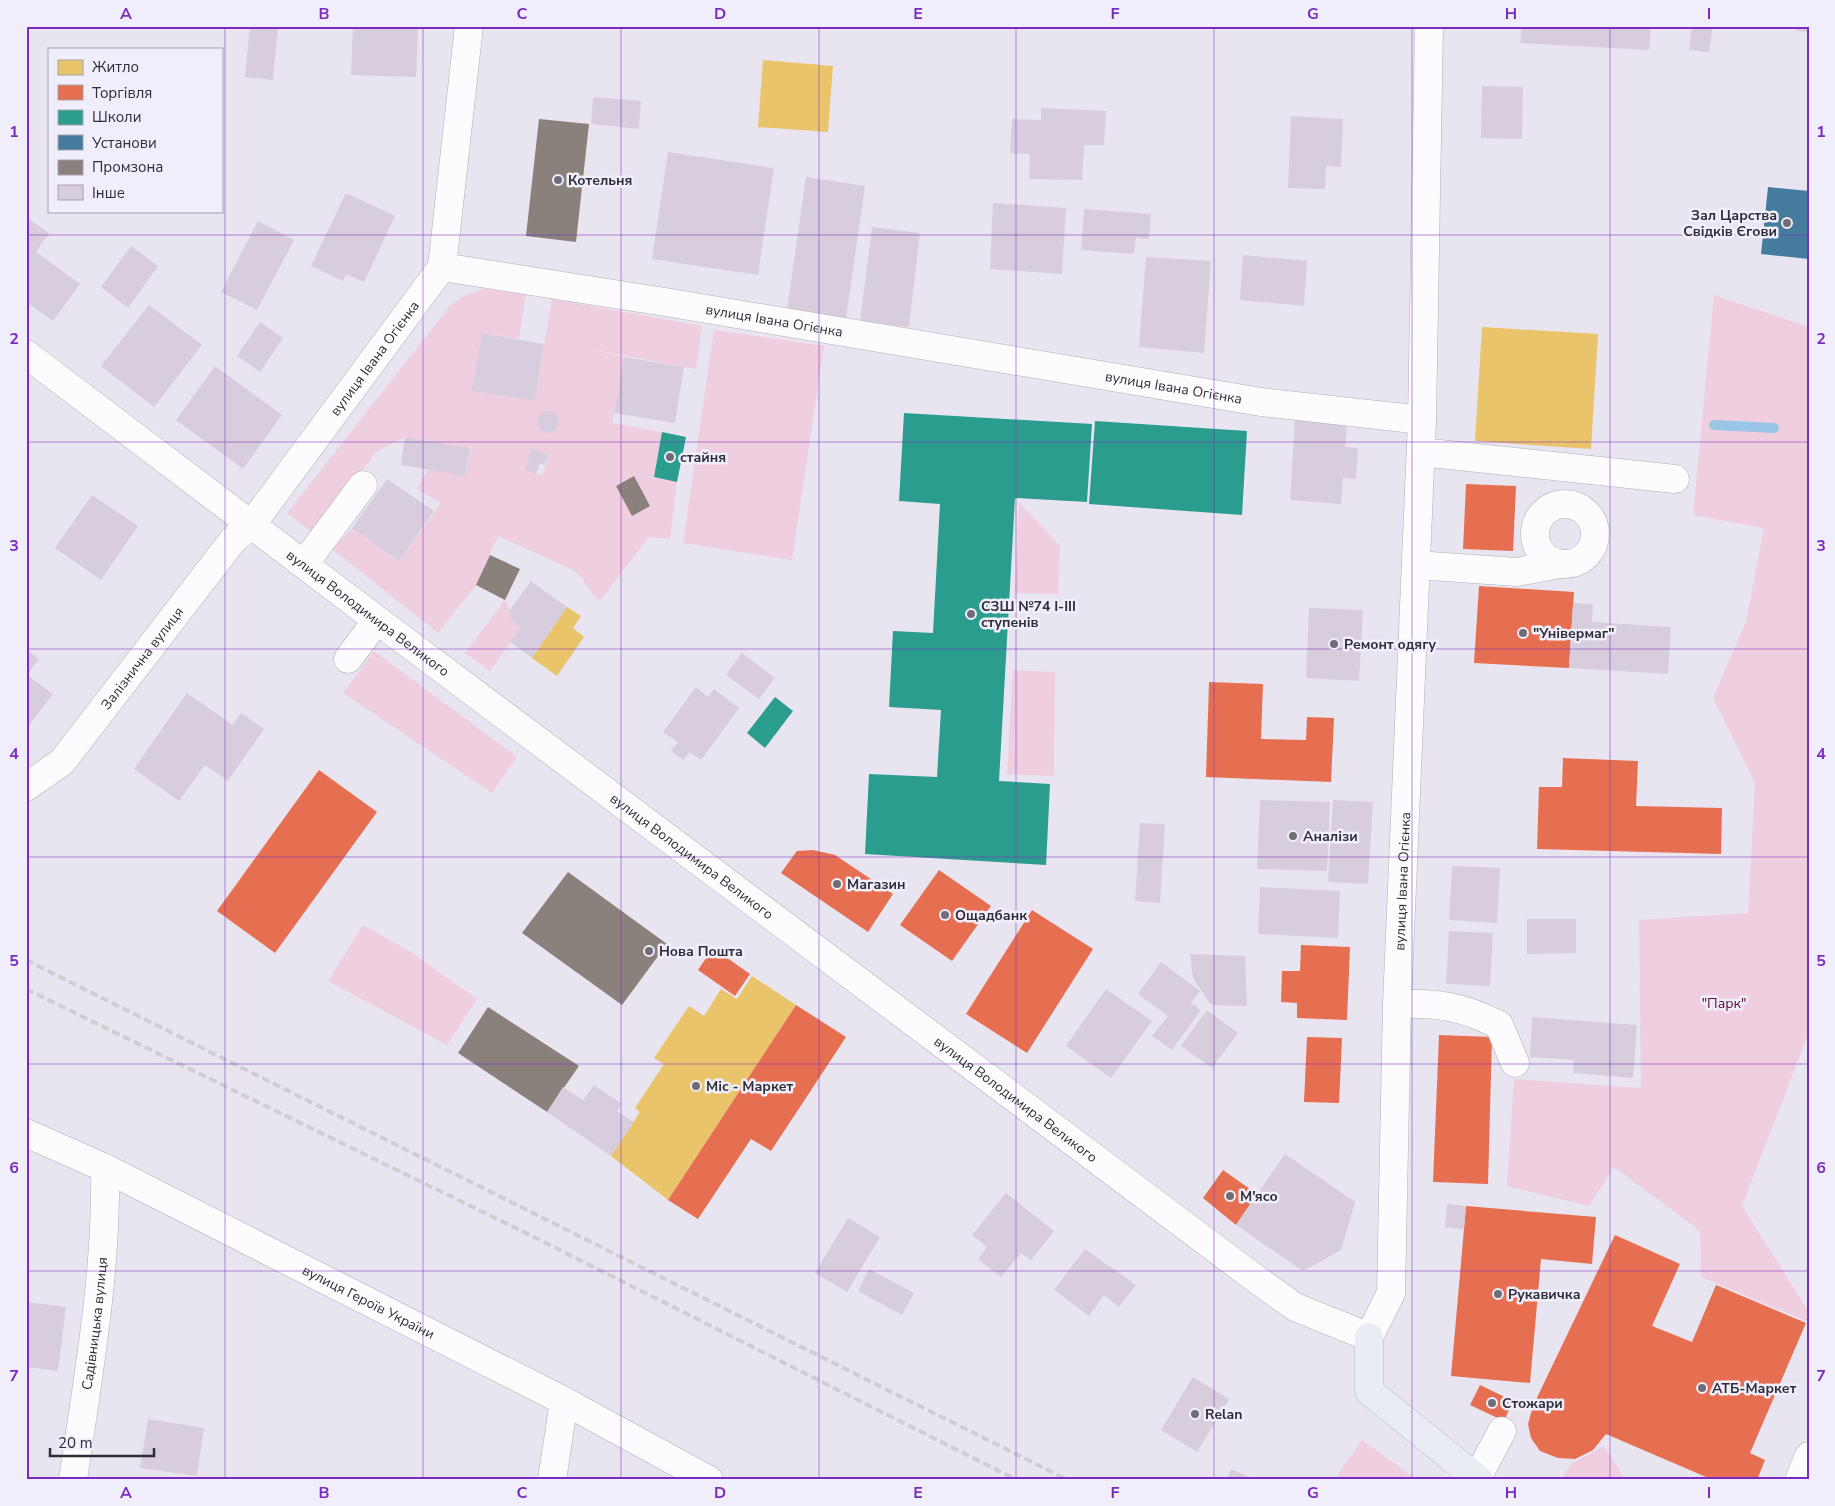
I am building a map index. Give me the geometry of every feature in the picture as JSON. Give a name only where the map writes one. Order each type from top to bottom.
[{"type":"main road","points":[[1368,1336],[1369,1390],[1478,1479]]},
{"type":"street","points":[[442,267],[469,26]]},
{"type":"street","name":"вулиця Івана Огієнка","points":[[1368,1336],[1392,1293],[1397,1004],[1422,420],[1429,26]]},
{"type":"street","name":"вулиця Івана Огієнка","points":[[252,524],[442,267],[665,302],[1261,402],[1422,420]]},
{"type":"street","name":"вулиця Володимира Великого","points":[[26,354],[377,620],[1252,1276],[1295,1307],[1368,1336]]},
{"type":"street","points":[[1421,452],[1675,479]]},
{"type":"street","points":[[304,564],[364,486]]},
{"type":"street","name":"Залізнична вулиця","points":[[26,786],[62,762],[233,540],[252,524]]},
{"type":"street","points":[[1416,565],[1518,572],[1560,564]]},
{"type":"street","points":[[348,659],[377,620]]},
{"type":"street","points":[[1397,1004],[1428,1004],[1472,1011],[1499,1025],[1515,1063]]},
{"type":"street","name":"вулиця Героїв України","points":[[26,1133],[105,1168],[564,1401],[709,1480]]},
{"type":"street","name":"Садівницька вулиця","points":[[73,1480],[102,1275],[106,1218],[105,1168]]},
{"type":"street","points":[[552,1480],[564,1401]]},
{"type":"street","points":[[1478,1479],[1502,1431]]},
{"type":"street","points":[[1799,1480],[1809,1456]]},
{"type":"green space","points":[[484,289],[526,294],[519,339],[483,333],[473,391],[535,401],[552,299],[702,326],[696,369],[590,349],[624,357],[612,423],[662,432],[654,477],[677,482],[670,539],[649,537],[599,602],[580,576],[573,570],[498,536],[476,585],[438,633],[332,549],[352,528],[399,561],[441,503],[417,489],[428,469],[465,476],[471,446],[470,448],[405,437],[376,452],[315,535],[287,513],[450,306],[463,296]],"holes":[[[531,449],[548,455],[543,475],[525,470]]]},
{"type":"green space","name":"\"Парк\"","points":[[1714,295],[1809,327],[1809,1032],[1742,1206],[1809,1312],[1809,1322],[1701,1277],[1700,1231],[1614,1167],[1589,1206],[1507,1186],[1514,1079],[1641,1088],[1639,920],[1748,913],[1755,783],[1713,698],[1746,621],[1764,528],[1693,515]]},
{"type":"green space","points":[[714,330],[824,346],[792,560],[683,543]]},
{"type":"green space","points":[[1019,502],[1060,546],[1058,594],[1015,593]]},
{"type":"green space","points":[[505,600],[510,610],[511,620],[521,627],[490,671],[465,653]]},
{"type":"green space","points":[[374,651],[517,757],[492,793],[343,693]]},
{"type":"green space","points":[[1013,670],[1055,672],[1054,776],[1007,774]]},
{"type":"green space","points":[[363,925],[409,951],[477,999],[447,1045],[328,981]]},
{"type":"green space","points":[[1362,1440],[1417,1480],[1334,1480]]},
{"type":"green space","points":[[1604,1446],[1626,1480],[1560,1480],[1571,1464]]},
{"type":"building: Житло","points":[[763,60],[833,66],[828,132],[758,127]]},
{"type":"building: Житло","points":[[1482,327],[1598,334],[1591,449],[1475,441]]},
{"type":"building: Житло","points":[[567,607],[581,616],[573,628],[584,637],[557,676],[532,658]]},
{"type":"building: Житло","name":"Міс - Маркет","points":[[752,976],[796,1005],[668,1200],[611,1156],[640,1112],[635,1108],[664,1064],[654,1058],[689,1006],[704,1016],[721,989],[737,999]]},
{"type":"building: Торгівля","points":[[1466,484],[1516,486],[1513,551],[1463,549]]},
{"type":"building: Торгівля","name":"\"Універмаг\"","points":[[1479,586],[1574,592],[1569,668],[1474,663]]},
{"type":"building: Торгівля","points":[[1209,682],[1263,684],[1261,739],[1306,740],[1307,717],[1334,718],[1331,782],[1206,777]]},
{"type":"building: Торгівля","points":[[1563,758],[1638,761],[1636,806],[1722,808],[1721,854],[1537,849],[1539,787],[1562,787]]},
{"type":"building: Торгівля","points":[[319,770],[377,812],[275,953],[217,911]]},
{"type":"building: Торгівля","name":"Магазин","points":[[813,850],[835,855],[893,894],[868,932],[781,873],[797,851]]},
{"type":"building: Торгівля","name":"Ощадбанк","points":[[939,870],[991,906],[952,961],[900,925]]},
{"type":"building: Торгівля","points":[[1032,910],[1093,949],[1027,1053],[966,1014]]},
{"type":"building: Торгівля","points":[[1301,945],[1350,947],[1347,1020],[1297,1018],[1297,1003],[1281,1002],[1282,971],[1300,971]]},
{"type":"building: Торгівля","points":[[713,948],[750,974],[735,996],[698,970]]},
{"type":"building: Торгівля","points":[[796,1005],[846,1037],[771,1151],[751,1139],[698,1219],[668,1200]]},
{"type":"building: Торгівля","points":[[1439,1035],[1492,1037],[1488,1184],[1433,1182]]},
{"type":"building: Торгівля","points":[[1307,1037],[1342,1038],[1339,1103],[1304,1102]]},
{"type":"building: Торгівля","name":"М'ясо","points":[[1223,1170],[1257,1194],[1236,1225],[1203,1198]]},
{"type":"building: Торгівля","name":"Рукавичка","points":[[1466,1206],[1596,1217],[1592,1264],[1541,1259],[1530,1383],[1451,1376]]},
{"type":"building: Торгівля","points":[[1615,1235],[1680,1264],[1652,1326],[1692,1342],[1716,1285],[1806,1323],[1750,1453],[1765,1460],[1757,1480],[1713,1480],[1606,1434],[1593,1450],[1575,1459],[1558,1458],[1540,1451],[1531,1438],[1528,1424],[1533,1406]]},
{"type":"building: Торгівля","name":"Стожари","points":[[1480,1385],[1513,1401],[1504,1421],[1470,1405]]},
{"type":"building: Школи","name":"СЗШ №74 І-ІІІ ступенів","points":[[904,413],[1092,424],[1087,502],[1015,498],[999,781],[1050,784],[1046,865],[865,854],[869,774],[937,777],[941,710],[889,707],[893,631],[933,633],[940,504],[899,501]]},
{"type":"building: Школи","points":[[1095,421],[1247,431],[1242,515],[1089,504]]},
{"type":"building: Школи","name":"стайня","points":[[662,432],[686,437],[677,482],[654,477]]},
{"type":"building: Школи","points":[[775,697],[793,711],[765,748],[747,733]]},
{"type":"building: Установи","name":"Зал Царства Свідків Єгови","points":[[1768,187],[1809,191],[1809,259],[1761,254]]},
{"type":"building: Промзона","name":"Котельня","points":[[539,119],[589,124],[576,242],[526,236]]},
{"type":"building: Промзона","points":[[634,476],[650,506],[632,516],[616,486]]},
{"type":"building: Промзона","points":[[490,555],[520,569],[505,600],[476,585]]},
{"type":"building: Промзона","points":[[568,872],[667,944],[622,1005],[522,933]]},
{"type":"building: Промзона","points":[[488,1007],[579,1066],[547,1112],[458,1053]]},
{"type":"building: Інше","points":[[250,26],[278,26],[273,80],[245,77]]},
{"type":"building: Інше","points":[[353,26],[418,26],[416,77],[351,75]]},
{"type":"building: Інше","points":[[1522,26],[1651,26],[1649,50],[1520,43]]},
{"type":"building: Інше","points":[[1692,26],[1713,26],[1709,52],[1689,50]]},
{"type":"building: Інше","points":[[1797,26],[1809,26],[1809,32],[1796,31]]},
{"type":"building: Інше","points":[[1482,86],[1523,87],[1522,139],[1481,138]]},
{"type":"building: Інше","points":[[593,97],[641,101],[639,129],[591,124]]},
{"type":"building: Інше","points":[[1041,108],[1106,111],[1104,145],[1084,145],[1082,180],[1029,179],[1030,154],[1010,153],[1012,119],[1041,120]]},
{"type":"building: Інше","points":[[1291,116],[1343,119],[1341,167],[1326,166],[1325,189],[1288,188]]},
{"type":"building: Інше","points":[[668,152],[774,168],[758,275],[652,259]]},
{"type":"building: Інше","points":[[806,177],[865,186],[845,325],[786,317]]},
{"type":"building: Інше","points":[[346,193],[395,216],[364,282],[346,274],[343,281],[311,266]]},
{"type":"building: Інше","points":[[993,203],[1066,208],[1062,274],[990,269]]},
{"type":"building: Інше","points":[[1084,209],[1151,214],[1149,239],[1136,238],[1134,254],[1081,250]]},
{"type":"building: Інше","points":[[26,217],[49,233],[36,252],[80,284],[53,321],[26,302]]},
{"type":"building: Інше","points":[[258,221],[294,240],[257,310],[221,292]]},
{"type":"building: Інше","points":[[872,227],[920,233],[909,327],[860,321]]},
{"type":"building: Інше","points":[[131,246],[158,266],[128,308],[101,287]]},
{"type":"building: Інше","points":[[1243,255],[1307,261],[1304,306],[1240,300]]},
{"type":"building: Інше","points":[[1146,257],[1211,261],[1204,353],[1139,347]]},
{"type":"building: Інше","points":[[149,305],[202,345],[154,407],[101,366]]},
{"type":"building: Інше","points":[[260,322],[283,338],[260,372],[237,356]]},
{"type":"building: Інше","points":[[482,333],[544,344],[535,401],[472,391]]},
{"type":"building: Інше","points":[[624,357],[684,367],[675,423],[614,413]]},
{"type":"building: Інше","points":[[215,366],[282,415],[243,469],[176,420]]},
{"type":"building: Інше","points":[[548,411],[556,414],[559,422],[556,430],[548,433],[540,430],[537,422],[540,414]]},
{"type":"building: Інше","points":[[1295,419],[1347,423],[1345,447],[1358,448],[1356,479],[1343,478],[1341,504],[1290,500]]},
{"type":"building: Інше","points":[[405,437],[470,448],[465,476],[401,465]]},
{"type":"building: Інше","points":[[531,449],[548,455],[544,465],[540,463],[536,474],[525,470]]},
{"type":"building: Інше","points":[[387,479],[434,511],[399,561],[352,528]]},
{"type":"building: Інше","points":[[92,495],[138,526],[101,580],[55,548]]},
{"type":"building: Інше","points":[[531,581],[567,607],[532,658],[510,642],[521,627],[511,620],[510,610]]},
{"type":"building: Інше","points":[[1573,603],[1593,604],[1592,622],[1671,627],[1668,674],[1569,668]]},
{"type":"building: Інше","name":"Ремонт одягу","points":[[1309,608],[1363,610],[1359,681],[1306,678]]},
{"type":"building: Інше","points":[[26,650],[39,659],[27,675],[53,694],[30,724],[26,722]]},
{"type":"building: Інше","points":[[742,653],[775,678],[759,699],[726,675]]},
{"type":"building: Інше","points":[[696,687],[708,697],[714,689],[739,708],[701,760],[690,752],[683,760],[671,751],[678,742],[663,732]]},
{"type":"building: Інше","points":[[187,693],[233,725],[241,713],[264,729],[228,781],[205,765],[179,801],[134,769]]},
{"type":"building: Інше","name":"Аналізи","points":[[1260,800],[1330,802],[1327,871],[1257,869]]},
{"type":"building: Інше","points":[[1333,800],[1373,802],[1368,884],[1328,882]]},
{"type":"building: Інше","points":[[1140,823],[1165,824],[1160,903],[1135,901]]},
{"type":"building: Інше","points":[[1452,866],[1500,868],[1497,923],[1449,920]]},
{"type":"building: Інше","points":[[1260,887],[1340,891],[1338,938],[1258,934]]},
{"type":"building: Інше","points":[[1527,919],[1576,919],[1576,953],[1527,954]]},
{"type":"building: Інше","points":[[1449,931],[1493,933],[1490,986],[1446,984]]},
{"type":"building: Інше","points":[[1190,954],[1245,956],[1247,1006],[1211,1005],[1193,978]]},
{"type":"building: Інше","points":[[1161,962],[1200,991],[1191,1003],[1201,1010],[1172,1050],[1152,1036],[1168,1016],[1138,994]]},
{"type":"building: Інше","points":[[1106,989],[1152,1021],[1111,1078],[1066,1046]]},
{"type":"building: Інше","points":[[1207,1010],[1238,1033],[1212,1068],[1181,1046]]},
{"type":"building: Інше","points":[[1532,1017],[1637,1025],[1633,1078],[1573,1073],[1574,1060],[1530,1057]]},
{"type":"building: Інше","points":[[594,1085],[622,1104],[617,1111],[634,1122],[611,1156],[547,1112],[563,1087],[583,1100]]},
{"type":"building: Інше","points":[[1285,1154],[1355,1202],[1341,1250],[1303,1271],[1236,1225]]},
{"type":"building: Інше","points":[[1006,1193],[1054,1231],[1031,1260],[1021,1253],[1001,1277],[978,1259],[987,1247],[972,1235]]},
{"type":"building: Інше","points":[[1447,1204],[1466,1206],[1464,1229],[1445,1227]]},
{"type":"building: Інше","points":[[848,1218],[880,1237],[847,1292],[815,1273]]},
{"type":"building: Інше","points":[[1085,1249],[1136,1285],[1119,1307],[1104,1295],[1089,1316],[1054,1290]]},
{"type":"building: Інше","points":[[869,1269],[914,1293],[902,1315],[858,1291]]},
{"type":"building: Інше","points":[[26,1302],[66,1307],[58,1371],[26,1367]]},
{"type":"building: Інше","name":"Relan","points":[[1193,1377],[1229,1399],[1197,1452],[1161,1430]]},
{"type":"building: Інше","points":[[148,1419],[204,1428],[197,1476],[140,1468]]},
{"type":"building: Інше","points":[[1231,1469],[1257,1480],[1226,1480]]},
{"type":"waterway","points":[[1714,425],[1774,428]]},
{"type":"railway","points":[[26,960],[1068,1480]]},
{"type":"railway","points":[[26,989],[534,1237],[1017,1480]]},
{"type":"place","name":"Котельня","points":[[558,180]]},
{"type":"place","name":"Зал Царства Свідків Єгови","points":[[1787,223]]},
{"type":"place","name":"стайня","points":[[670,457]]},
{"type":"place","name":"СЗШ №74 І-ІІІ ступенів","points":[[971,614]]},
{"type":"place","name":"\"Універмаг\"","points":[[1523,633]]},
{"type":"place","name":"Ремонт одягу","points":[[1334,644]]},
{"type":"place","name":"Аналізи","points":[[1293,836]]},
{"type":"place","name":"Магазин","points":[[837,884]]},
{"type":"place","name":"Ощадбанк","points":[[945,915]]},
{"type":"place","name":"Нова Пошта","points":[[649,951]]},
{"type":"place","name":"Міс - Маркет","points":[[696,1086]]},
{"type":"place","name":"М'ясо","points":[[1230,1196]]},
{"type":"place","name":"Рукавичка","points":[[1498,1294]]},
{"type":"place","name":"АТБ-Маркет","points":[[1702,1388]]},
{"type":"place","name":"Стожари","points":[[1492,1403]]},
{"type":"place","name":"Relan","points":[[1195,1414]]}]
